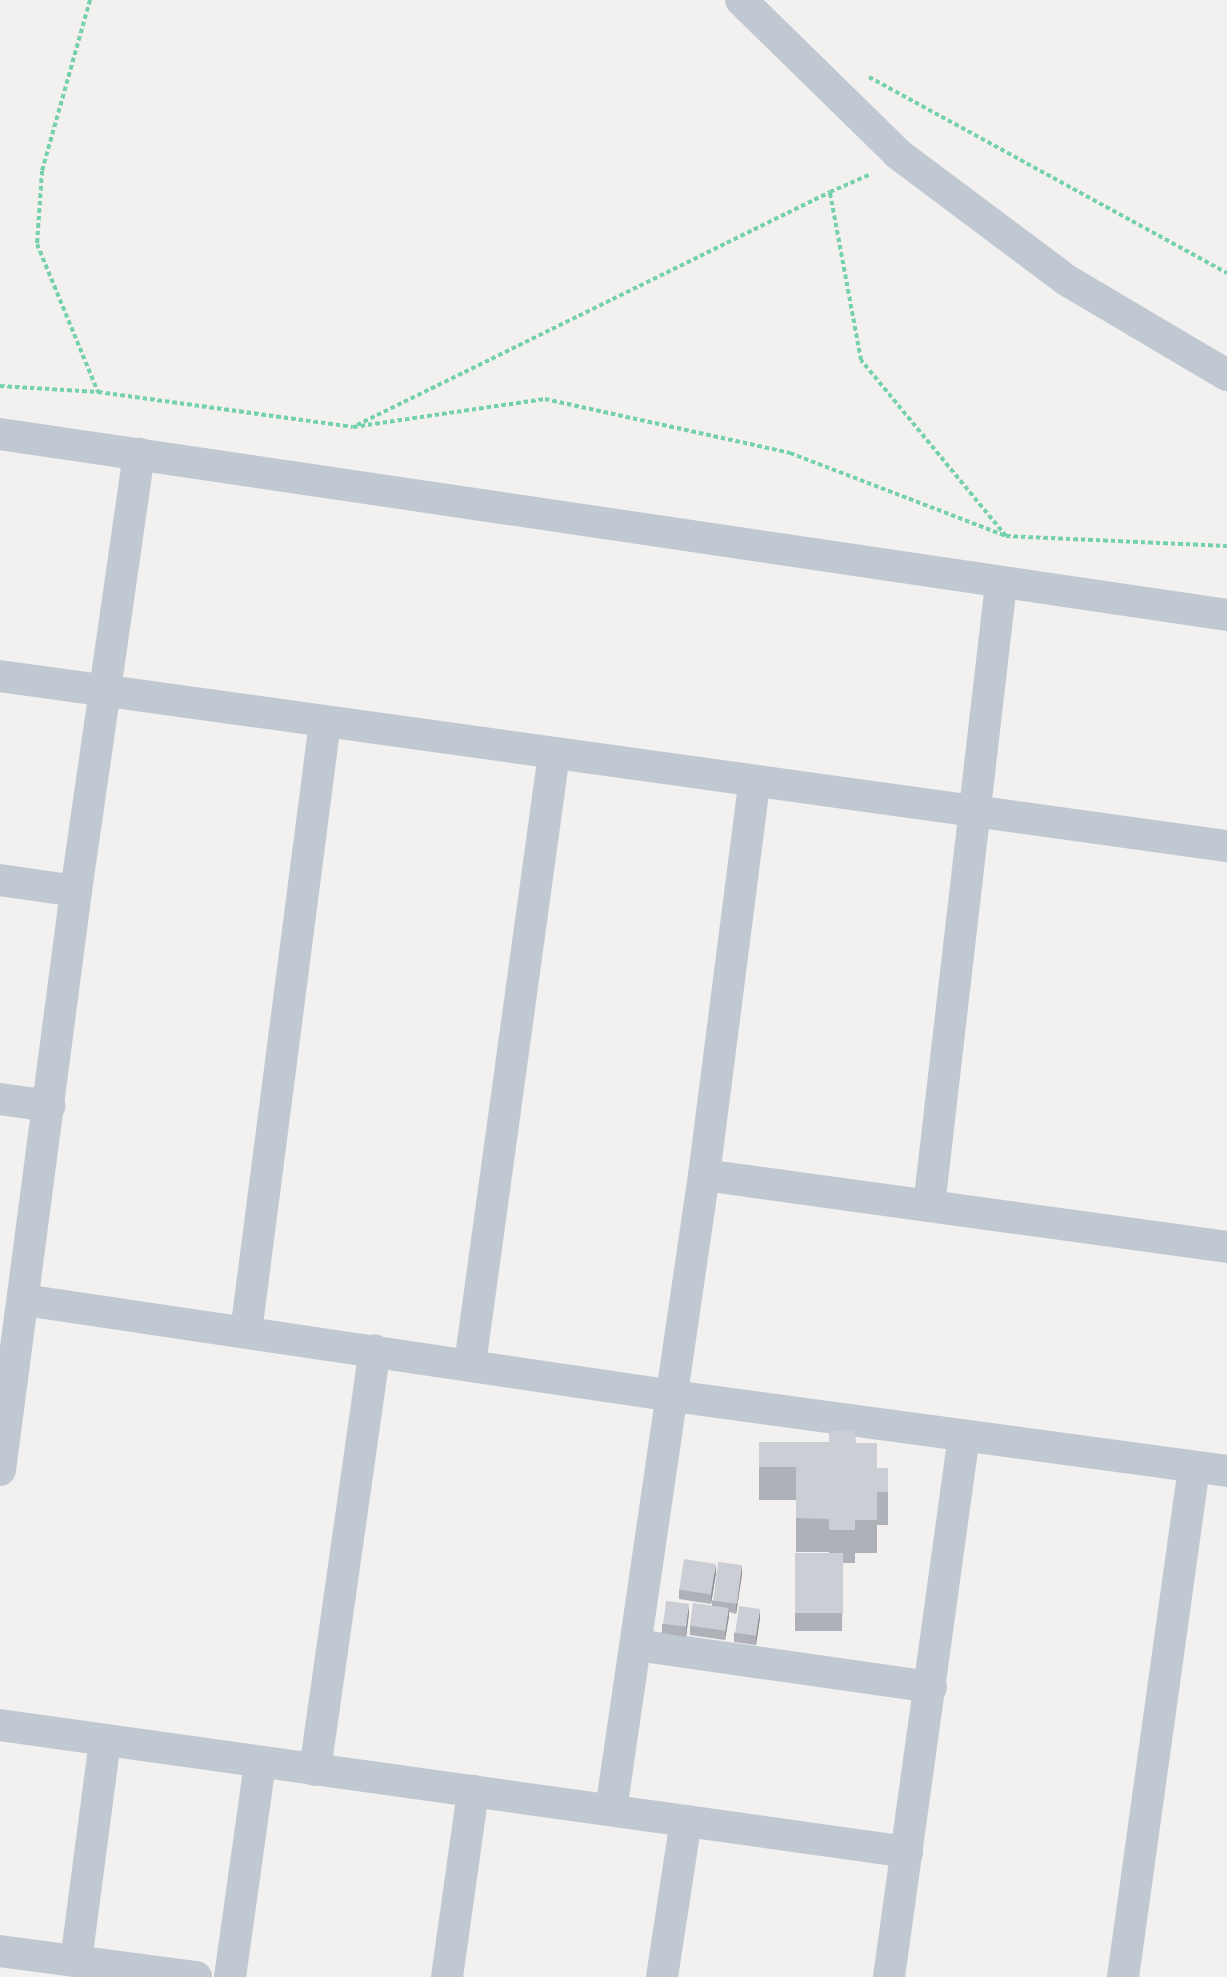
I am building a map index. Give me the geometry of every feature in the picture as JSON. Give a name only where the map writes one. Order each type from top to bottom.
[{"type":"street","points":[[741,0],[898,154],[1068,280],[1227,375]]},
{"type":"street","points":[[0,434],[1001,584],[1227,615]]},
{"type":"street","points":[[0,1470],[50,1106],[76,891],[140,454]]},
{"type":"street","points":[[929,1206],[1001,584]]},
{"type":"street","points":[[0,676],[1227,846]]},
{"type":"street","points":[[246,1332],[325,722]]},
{"type":"street","points":[[470,1364],[554,754]]},
{"type":"street","points":[[611,1810],[704,1174],[754,782]]},
{"type":"street","points":[[0,880],[76,891]]},
{"type":"street","points":[[0,1098],[50,1106]]},
{"type":"street","points":[[704,1174],[1227,1247]]},
{"type":"street","points":[[24,1300],[470,1364],[673,1396],[1227,1471]]},
{"type":"street","points":[[315,1770],[375,1350]]},
{"type":"street","points":[[889,1977],[964,1436]]},
{"type":"street","points":[[1123,1977],[1194,1467]]},
{"type":"street","points":[[636,1645],[931,1687]]},
{"type":"street","points":[[0,1725],[907,1852]]},
{"type":"street","points":[[76,1961],[105,1740]]},
{"type":"street","points":[[230,1977],[260,1763]]},
{"type":"street","points":[[447,1977],[473,1791]]},
{"type":"street","points":[[662,1977],[686,1821]]},
{"type":"street","points":[[15,1961],[76,1961],[196,1977]]},
{"type":"path","points":[[90,0],[42,171],[37,244],[98,392]]},
{"type":"path","points":[[862,74],[1227,273]]},
{"type":"path","points":[[353,427],[830,192],[861,180],[898,154]]},
{"type":"path","points":[[830,192],[861,360],[1006,536]]},
{"type":"path","points":[[0,386],[98,392],[353,427],[545,399],[790,453],[1006,536],[1227,546]]},
{"type":"building","points":[[855,1430],[856,1443],[877,1443],[877,1468],[888,1468],[888,1492],[877,1492],[877,1520],[855,1520],[855,1530],[829,1530],[829,1519],[796,1518],[796,1467],[759,1467],[759,1442],[829,1442],[829,1431]]},
{"type":"building","points":[[795,1553],[843,1553],[843,1613],[795,1613]]},
{"type":"building","points":[[684,1559],[716,1564],[711,1595],[679,1590]]},
{"type":"building","points":[[718,1562],[742,1565],[737,1604],[713,1601]]},
{"type":"building","points":[[666,1601],[689,1604],[686,1627],[663,1624]]},
{"type":"building","points":[[693,1603],[729,1608],[725,1631],[690,1626]]},
{"type":"building","points":[[739,1606],[760,1609],[756,1636],[735,1633]]}]
